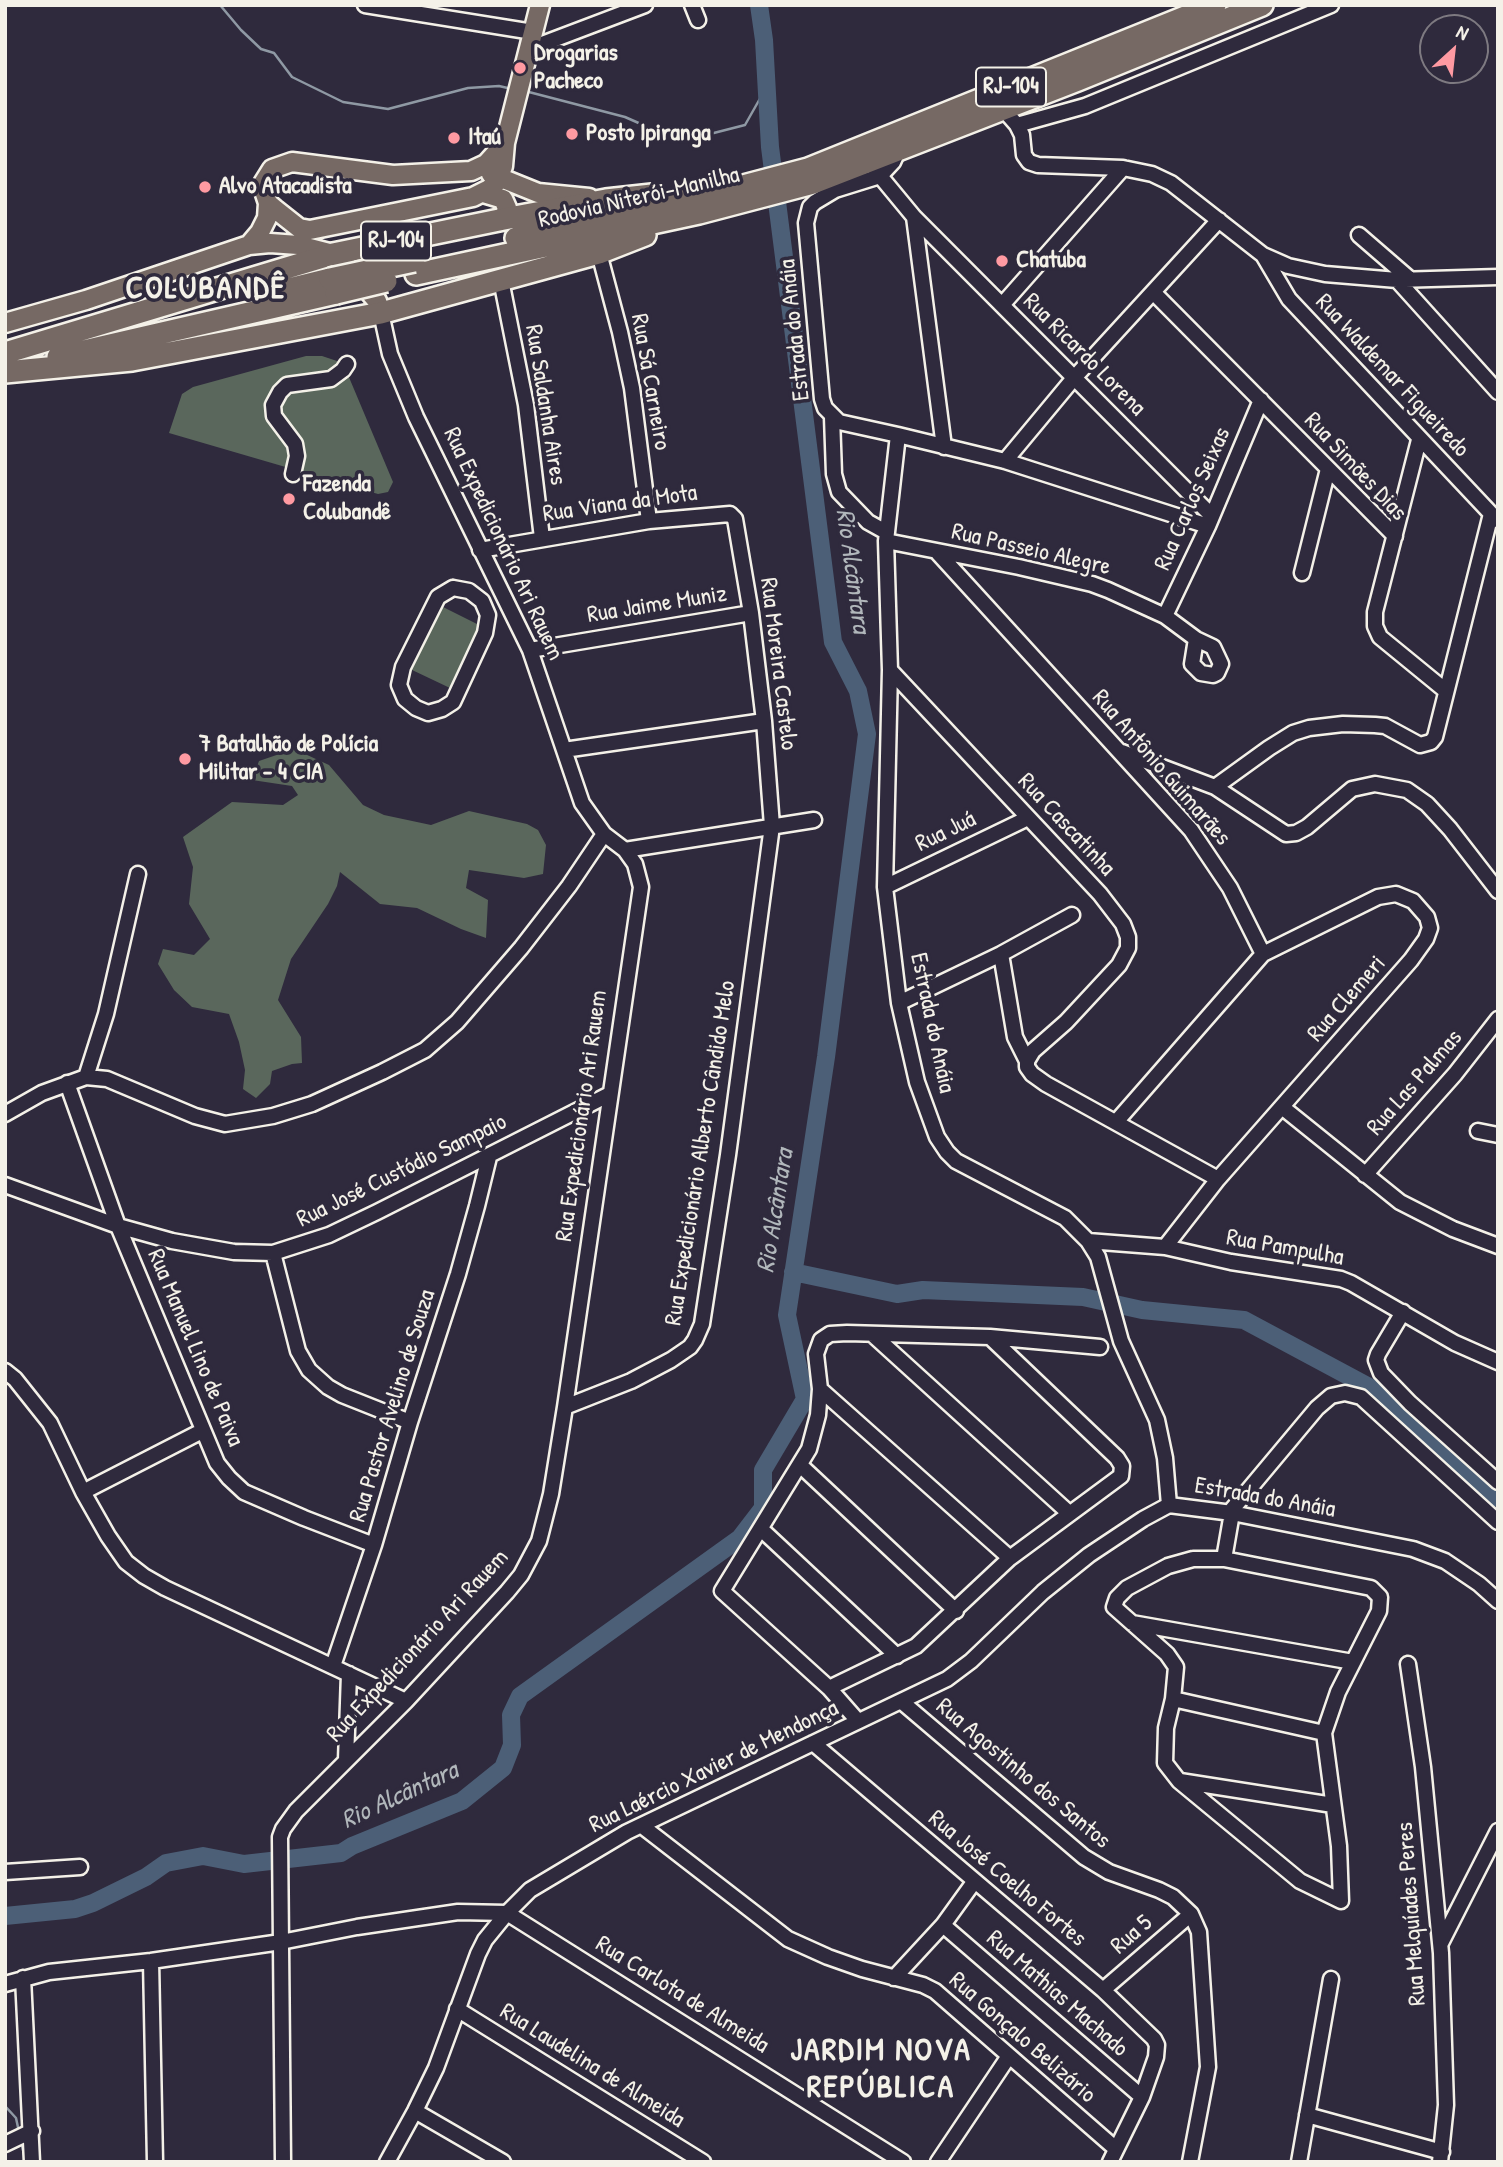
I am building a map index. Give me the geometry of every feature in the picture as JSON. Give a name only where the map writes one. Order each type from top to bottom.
[{"type":"highway","name":"Rodovia Niterói-Manilha","points":[[812,185],[1214,5]]},
{"type":"highway","name":"Rodovia Niterói-Manilha","points":[[5,354],[333,286],[737,193],[812,185],[874,169],[898,150],[1010,117],[1078,80],[1262,5]]},
{"type":"highway","points":[[504,219],[606,200],[698,190],[737,193]]},
{"type":"highway","name":"Rodovia Niterói-Manilha","points":[[415,267],[699,213],[737,193]]},
{"type":"highway","points":[[5,371],[132,360],[344,321],[379,307],[424,302],[599,253],[699,213]]},
{"type":"highway","name":"RJ-104","points":[[333,254],[504,219]]},
{"type":"highway","points":[[5,354],[333,254]]},
{"type":"highway","points":[[382,274],[394,293],[424,302]]},
{"type":"highway","points":[[344,321],[357,295],[357,277]]},
{"type":"highway","name":"Rodovia Niterói-Manilha","points":[[5,371],[333,286]]},
{"type":"main road","points":[[483,193],[500,178],[505,143],[540,5]]},
{"type":"main road","points":[[471,171],[486,164],[505,143]]},
{"type":"main road","points":[[5,323],[86,300],[249,245],[264,225],[268,202],[262,185],[264,179],[272,169],[292,162],[393,175],[471,171],[500,178],[538,193],[606,200]]},
{"type":"main road","points":[[471,171],[484,180],[483,193]]},
{"type":"main road","points":[[483,193],[503,199],[507,208],[504,219]]},
{"type":"main road","name":"RJ-104","points":[[268,202],[299,228],[310,230],[483,193]]},
{"type":"main road","points":[[333,254],[333,235],[341,223]]},
{"type":"main road","name":"Rua Expedicionário Ari Rauem","points":[[379,307],[382,274],[390,250],[400,240]]},
{"type":"main road","name":"RJ-104","points":[[249,245],[287,243],[333,254]]},
{"type":"main road","name":"Rua Expedicionário Ari Rauem","points":[[333,254],[357,277],[379,307]]},
{"type":"street","points":[[365,5],[531,40],[645,5]]},
{"type":"street","points":[[692,5],[698,20]]},
{"type":"street","points":[[1322,7],[1085,106],[1010,117],[1022,135],[1024,155],[1029,162],[1038,164],[1123,168],[1152,174],[1171,183],[1263,255],[1288,266],[1325,274],[1404,280],[1498,277]]},
{"type":"street","points":[[1078,80],[1085,106]]},
{"type":"street","points":[[1002,305],[1123,168]]},
{"type":"street","name":"Rua Ricardo Lorena","points":[[874,169],[914,217],[1074,378],[1210,521]]},
{"type":"street","name":"Estrada do Anáia","points":[[812,185],[807,231],[825,408],[839,422],[898,435],[886,537],[890,670],[885,887],[900,1003],[917,1082],[937,1137],[956,1161],[1065,1218],[1088,1241],[1098,1257],[1121,1341],[1157,1420],[1165,1458],[1169,1505],[1231,1513],[1413,1549],[1445,1561],[1479,1584],[1498,1601]]},
{"type":"street","points":[[914,217],[944,447]]},
{"type":"street","points":[[1004,461],[1074,378],[1219,220]]},
{"type":"street","points":[[1359,235],[1404,280],[1498,392]]},
{"type":"street","name":"Rua Sá Carneiro","points":[[599,253],[630,376],[649,521]]},
{"type":"street","name":"Rua Waldemar Figueiredo","points":[[1263,255],[1289,299],[1494,518]]},
{"type":"street","name":"Rua Saldanha Aires","points":[[501,280],[526,405],[542,538]]},
{"type":"street","name":"Rua Simões Dias","points":[[1154,293],[1395,536],[1376,612],[1378,634],[1446,691]]},
{"type":"street","name":"Rua Expedicionário Ari Rauem","points":[[281,1942],[279,1851],[283,1829],[288,1821],[406,1701],[507,1592],[531,1558],[546,1518],[565,1407],[641,887],[635,864],[625,850],[604,834],[582,803],[530,650],[416,417],[390,354],[379,307]]},
{"type":"street","points":[[293,474],[297,456],[295,444],[274,416],[273,405],[287,385],[331,379],[343,370],[346,364]]},
{"type":"street","name":"Rua Carlos Seixas","points":[[1165,616],[1210,521],[1261,401]]},
{"type":"street","points":[[832,417],[834,474],[839,492],[886,537]]},
{"type":"street","points":[[898,435],[1004,461],[1210,521]]},
{"type":"street","points":[[1395,536],[1419,440]]},
{"type":"street","points":[[1302,573],[1328,470]]},
{"type":"street","name":"Rua Viana da Mota","points":[[480,550],[649,521],[726,513]]},
{"type":"street","name":"Rua Moreira Castelo","points":[[726,513],[735,519],[751,613],[764,721],[772,826]]},
{"type":"street","points":[[1215,787],[1269,748],[1293,733],[1309,728],[1343,724],[1385,726],[1423,745],[1431,742],[1435,737],[1494,518]]},
{"type":"street","name":"Rua Passeio Alegre","points":[[886,537],[938,553],[1092,584],[1165,616],[1196,639]]},
{"type":"street","name":"Rua Antônio Guimarães","points":[[938,553],[1191,830],[1230,888],[1263,954]]},
{"type":"street","points":[[453,588],[470,591],[482,601],[488,615],[485,633],[453,702],[428,713],[416,708],[405,699],[399,685],[403,667],[438,597],[453,588]]},
{"type":"street","name":"Rua Jaime Muniz","points":[[530,650],[751,613]]},
{"type":"street","name":"Rua Cascatinha","points":[[890,670],[1100,894],[1123,924],[1128,937],[1128,948],[1119,965],[1066,1022],[1033,1051],[1027,1061]]},
{"type":"street","points":[[564,750],[764,721]]},
{"type":"street","points":[[1119,751],[1215,787],[1286,834],[1296,833],[1307,827],[1344,793],[1352,789],[1375,784],[1407,790],[1427,804],[1450,829],[1498,891]]},
{"type":"street","name":"Rua Juá","points":[[885,887],[1028,818]]},
{"type":"street","points":[[625,850],[814,820]]},
{"type":"street","name":"Rua Expedicionário Alberto Cândido Melo","points":[[565,1407],[631,1381],[671,1360],[690,1347],[699,1331],[728,1155],[772,826]]},
{"type":"street","points":[[5,1114],[42,1093],[86,1077],[107,1079],[195,1116],[225,1124],[273,1116],[312,1104],[382,1072],[425,1050],[457,1023],[521,948],[569,886],[604,834]]},
{"type":"street","points":[[86,1077],[113,990],[138,874]]},
{"type":"street","name":"Rua Clemeri","points":[[1165,1247],[1218,1180],[1411,960],[1426,939],[1430,928],[1427,917],[1413,901],[1396,894],[1378,897],[1263,954]]},
{"type":"street","points":[[900,1003],[1001,954],[1072,915]]},
{"type":"street","points":[[1001,954],[1015,1037],[1032,1074],[1218,1180]]},
{"type":"street","points":[[1116,1122],[1263,954]]},
{"type":"street","name":"Rua Las Palmas","points":[[1365,1175],[1455,1074],[1498,1019]]},
{"type":"street","name":"Rua Manuel Lino de Paiva","points":[[67,1083],[118,1226],[217,1463],[244,1492],[285,1511],[374,1545]]},
{"type":"street","name":"Rua José Custódio Sampaio","points":[[5,1185],[118,1226],[201,1247],[234,1252],[273,1253],[329,1235],[610,1094]]},
{"type":"street","points":[[1282,1107],[1408,1207],[1452,1229],[1498,1246]]},
{"type":"street","points":[[1478,1131],[1498,1135]]},
{"type":"street","name":"Rua Pastor Avelino de Souza","points":[[333,1665],[374,1545],[461,1263],[489,1157]]},
{"type":"street","name":"Rua Pampulha","points":[[1088,1241],[1165,1247],[1231,1262],[1341,1279],[1455,1343],[1498,1362]]},
{"type":"street","points":[[273,1253],[298,1351],[309,1370],[342,1395],[410,1422]]},
{"type":"street","points":[[1403,1312],[1378,1354],[1376,1360],[1381,1373],[1410,1403],[1498,1482]]},
{"type":"street","points":[[858,1721],[829,1688],[722,1591],[809,1449],[820,1389],[816,1354],[824,1336],[839,1333],[990,1337],[1100,1347]]},
{"type":"street","points":[[872,1334],[1069,1513]]},
{"type":"street","points":[[829,1688],[916,1646],[1010,1558],[1117,1481],[1123,1471],[1116,1458],[990,1337]]},
{"type":"street","points":[[5,1371],[15,1379],[50,1423],[83,1492],[126,1562],[144,1576],[406,1701]]},
{"type":"street","points":[[820,1389],[1010,1558]]},
{"type":"street","points":[[1224,1559],[1231,1513],[1317,1408],[1331,1396],[1345,1393],[1361,1397],[1498,1522]]},
{"type":"street","points":[[83,1492],[202,1431]]},
{"type":"street","points":[[800,1465],[956,1611]]},
{"type":"street","name":"Rua Laércio Xavier de Mendonça","points":[[387,2162],[436,2068],[478,1954],[494,1927],[530,1890],[642,1826],[902,1702],[956,1673],[1043,1592],[1089,1555],[1169,1505]]},
{"type":"street","points":[[761,1529],[897,1656]]},
{"type":"street","points":[[1194,1559],[1224,1559],[1371,1588],[1380,1598],[1379,1611],[1332,1706],[1324,1732],[1339,1846],[1341,1901],[1300,1881],[1179,1781],[1168,1768],[1164,1757],[1176,1667],[1167,1654],[1114,1607],[1117,1598],[1127,1588],[1168,1566],[1194,1559]]},
{"type":"street","points":[[1131,1622],[1353,1662]]},
{"type":"street","name":"Rua Melquíades Peres","points":[[1408,1664],[1420,1739],[1440,1944],[1446,2105],[1441,2157]]},
{"type":"street","points":[[346,1760],[349,1674]]},
{"type":"street","points":[[1173,1699],[1324,1732]]},
{"type":"street","name":"Rua Agostinho dos Santos","points":[[902,1702],[1084,1857],[1109,1872],[1159,1889],[1173,1897],[1191,1914]]},
{"type":"street","name":"Rua José Coelho Fortes","points":[[813,1744],[1103,1990],[1154,2039],[1157,2045],[1156,2057],[1142,2097]]},
{"type":"street","points":[[1179,1781],[1334,1805]]},
{"type":"street","name":"Rua Gonçalo Belizário","points":[[642,1826],[789,1939],[828,1957],[935,1991],[1009,2056],[1113,2155]]},
{"type":"street","points":[[1440,1944],[1498,1831]]},
{"type":"street","points":[[5,1872],[80,1867]]},
{"type":"street","points":[[894,1978],[943,1925],[974,1882]]},
{"type":"street","points":[[5,1984],[49,1972],[151,1961],[281,1942],[458,1912],[507,1913]]},
{"type":"street","name":"Rua Carlota de Almeida","points":[[507,1913],[903,2162]]},
{"type":"street","points":[[1190,2162],[1208,2067],[1199,1932],[1191,1914]]},
{"type":"street","name":"Rua 5","points":[[1103,1990],[1191,1914]]},
{"type":"street","name":"Rua Mathias Machado","points":[[943,1925],[1142,2097]]},
{"type":"street","points":[[281,1942],[283,2162]]},
{"type":"street","points":[[151,1961],[155,2162]]},
{"type":"street","points":[[23,1978],[32,2162]]},
{"type":"street","points":[[1299,2162],[1331,1979]]},
{"type":"street","name":"Rua Laudelina de Almeida","points":[[457,2009],[703,2162]]},
{"type":"street","points":[[938,2162],[1009,2056]]},
{"type":"street","points":[[1113,2155],[1142,2097]]},
{"type":"street","points":[[415,2111],[503,2162]]},
{"type":"street","points":[[1307,2115],[1441,2157]]},
{"type":"street","points":[[5,2144],[32,2131]]},
{"type":"green space","points":[[306,356],[322,356],[343,363],[393,482],[388,492],[378,494],[169,433],[182,394],[193,387]]},
{"type":"green space","points":[[441,606],[481,626],[450,688],[410,669]]},
{"type":"green space","points":[[294,749],[329,765],[363,805],[384,815],[431,825],[469,811],[527,824],[538,830],[546,845],[543,874],[524,878],[469,870],[466,888],[488,900],[486,938],[417,908],[380,904],[340,872],[337,886],[328,904],[291,959],[278,1000],[301,1037],[302,1063],[272,1071],[270,1084],[256,1098],[243,1089],[245,1070],[229,1014],[192,1007],[174,990],[158,964],[163,949],[194,955],[210,939],[189,904],[193,867],[183,837],[232,802],[283,805],[298,795],[292,786],[252,780],[259,761]]},
{"type":"waterway","points":[[220,5],[261,49],[274,53],[292,77],[343,102],[388,109],[468,88],[499,86],[512,89]]},
{"type":"waterway","name":"Rio Alcântara","points":[[5,1916],[75,1909],[146,1877],[166,1863],[203,1856],[244,1864],[341,1853],[462,1801],[503,1768],[512,1745],[511,1715],[520,1696],[740,1538],[763,1508],[763,1470],[805,1399],[787,1315],[826,1057],[867,734],[858,691],[833,642],[770,147],[764,40],[759,5]]},
{"type":"waterway","points":[[525,91],[625,117],[675,139],[702,136],[745,125],[766,88]]},
{"type":"waterway","points":[[793,1272],[897,1294],[923,1290],[1083,1297],[1142,1310],[1244,1320],[1384,1395],[1498,1498]]},
{"type":"waterway","points":[[5,2106],[16,2118],[19,2132]]},
{"type":"waterway","points":[[21,2141],[25,2159]]},
{"type":"place","name":"Drogarias Pacheco","points":[[520,68]]},
{"type":"place","name":"Posto Ipiranga","points":[[572,134]]},
{"type":"place","name":"Itaú","points":[[454,138]]},
{"type":"place","name":"Alvo Atacadista","points":[[205,187]]},
{"type":"place","name":"Chatuba","points":[[1002,261]]},
{"type":"place","name":"Fazenda Colubandê","points":[[289,499]]},
{"type":"place","name":"7 Batalhão de Polícia Militar - 4 CIA","points":[[185,759]]},
{"type":"district","name":"COLUBANDÊ","points":[[206,289]]},
{"type":"district","name":"JARDIM NOVA REPÚBLICA","points":[[881,2070]]}]
